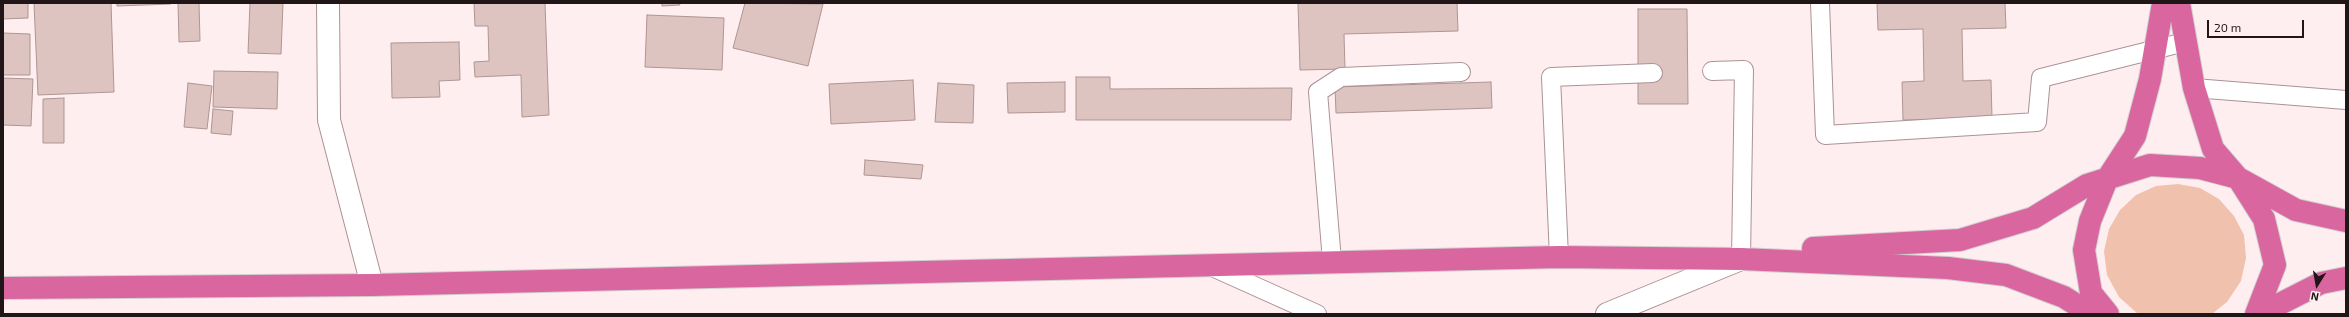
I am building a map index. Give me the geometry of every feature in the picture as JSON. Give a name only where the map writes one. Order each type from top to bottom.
[{"type":"highway","points":[[2108,314],[2091,293],[2084,250],[2090,221],[2107,179],[2134,136],[2150,79],[2163,3]]},
{"type":"highway","points":[[2179,3],[2194,88],[2213,149],[2238,178],[2264,219],[2275,265],[2256,314]]},
{"type":"highway","points":[[1741,259],[1801,249],[1960,240],[2033,218],[2088,185],[2150,165],[2200,168],[2238,178],[2296,210],[2346,221]]},
{"type":"highway","points":[[3,288],[372,285],[1559,257],[1741,259],[1948,268],[2006,275],[2064,297],[2091,314]]},
{"type":"highway","points":[[2260,314],[2321,283],[2346,278]]},
{"type":"street","points":[[328,3],[329,120],[372,285]]},
{"type":"street","points":[[1607,314],[1741,259]]},
{"type":"lane","points":[[1820,3],[1825,135],[2037,122],[2041,78],[2185,42]]},
{"type":"lane","points":[[1712,70],[1744,70],[1741,259]]},
{"type":"lane","points":[[1332,262],[1318,92],[1341,77],[1461,72]]},
{"type":"lane","points":[[1559,257],[1551,77],[1654,73]]},
{"type":"lane","points":[[2194,88],[2346,100]]},
{"type":"lane","points":[[1208,265],[1317,314]]},
{"type":"shaded area","points":[[2178,184],[2200,188],[2219,199],[2234,216],[2244,235],[2246,258],[2241,281],[2227,302],[2212,314],[2138,314],[2119,297],[2107,275],[2104,251],[2109,229],[2120,210],[2136,195],[2156,186]]},
{"type":"building","points":[[3,3],[28,3],[28,18],[3,19]]},
{"type":"building","points":[[34,3],[111,3],[114,92],[38,95]]},
{"type":"building","points":[[117,3],[171,3],[171,4],[117,6]]},
{"type":"building","points":[[178,3],[199,3],[200,41],[179,42]]},
{"type":"building","points":[[250,3],[283,3],[281,54],[248,53]]},
{"type":"building","points":[[474,3],[545,3],[549,115],[522,117],[521,75],[475,77],[474,62],[489,61],[488,26],[475,26]]},
{"type":"building","points":[[662,3],[679,3],[680,5],[662,6]]},
{"type":"building","points":[[745,3],[823,4],[808,66],[733,48]]},
{"type":"building","points":[[1298,3],[1457,3],[1458,31],[1344,34],[1345,69],[1300,70]]},
{"type":"building","points":[[1877,3],[2005,3],[2006,28],[1962,29],[1963,81],[1991,80],[1992,118],[1903,120],[1902,82],[1924,81],[1923,29],[1878,30]]},
{"type":"building","points":[[1638,9],[1687,9],[1688,104],[1638,104]]},
{"type":"building","points":[[647,15],[724,18],[722,70],[645,67]]},
{"type":"building","points":[[3,33],[30,34],[30,75],[3,75]]},
{"type":"building","points":[[459,42],[460,80],[439,81],[440,97],[392,98],[391,43]]},
{"type":"building","points":[[214,71],[278,72],[277,109],[213,107]]},
{"type":"building","points":[[1076,77],[1110,77],[1110,89],[1292,88],[1291,120],[1076,120]]},
{"type":"building","points":[[3,78],[33,79],[31,126],[3,125]]},
{"type":"building","points":[[913,80],[915,120],[831,124],[829,84]]},
{"type":"building","points":[[1065,82],[1065,112],[1008,113],[1007,83]]},
{"type":"building","points":[[1491,82],[1492,108],[1336,113],[1335,87]]},
{"type":"building","points":[[188,83],[212,86],[207,129],[184,127]]},
{"type":"building","points":[[938,83],[974,85],[973,123],[935,122]]},
{"type":"building","points":[[64,98],[64,143],[43,143],[43,99]]},
{"type":"building","points":[[213,109],[233,111],[231,135],[211,133]]},
{"type":"building","points":[[865,160],[923,165],[921,179],[864,175]]}]
